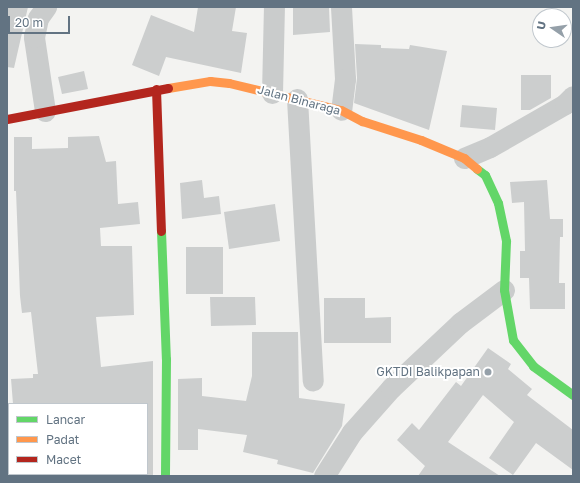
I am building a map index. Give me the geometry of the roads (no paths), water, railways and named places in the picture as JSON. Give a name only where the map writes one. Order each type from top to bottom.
[{"type":"street","points":[[45,111],[34,37],[38,18],[46,7]]},
{"type":"street","points":[[272,93],[274,7]]},
{"type":"street","points":[[341,7],[345,79],[341,110]]},
{"type":"street","name":"Jalan Binaraga","points":[[7,119],[156,89],[210,81],[272,93],[341,110],[362,121],[421,140],[464,158],[485,175],[498,203],[506,241],[504,290],[512,340],[533,366],[573,394]]},
{"type":"street","points":[[156,89],[166,359],[165,476]]},
{"type":"street","points":[[464,158],[490,147],[565,104],[573,96]]},
{"type":"street","points":[[297,99],[313,381]]},
{"type":"street","points":[[324,476],[352,432],[391,388],[460,323],[504,290]]},
{"type":"place","name":"GKTDI Balikpapan","points":[[488,372]]}]
